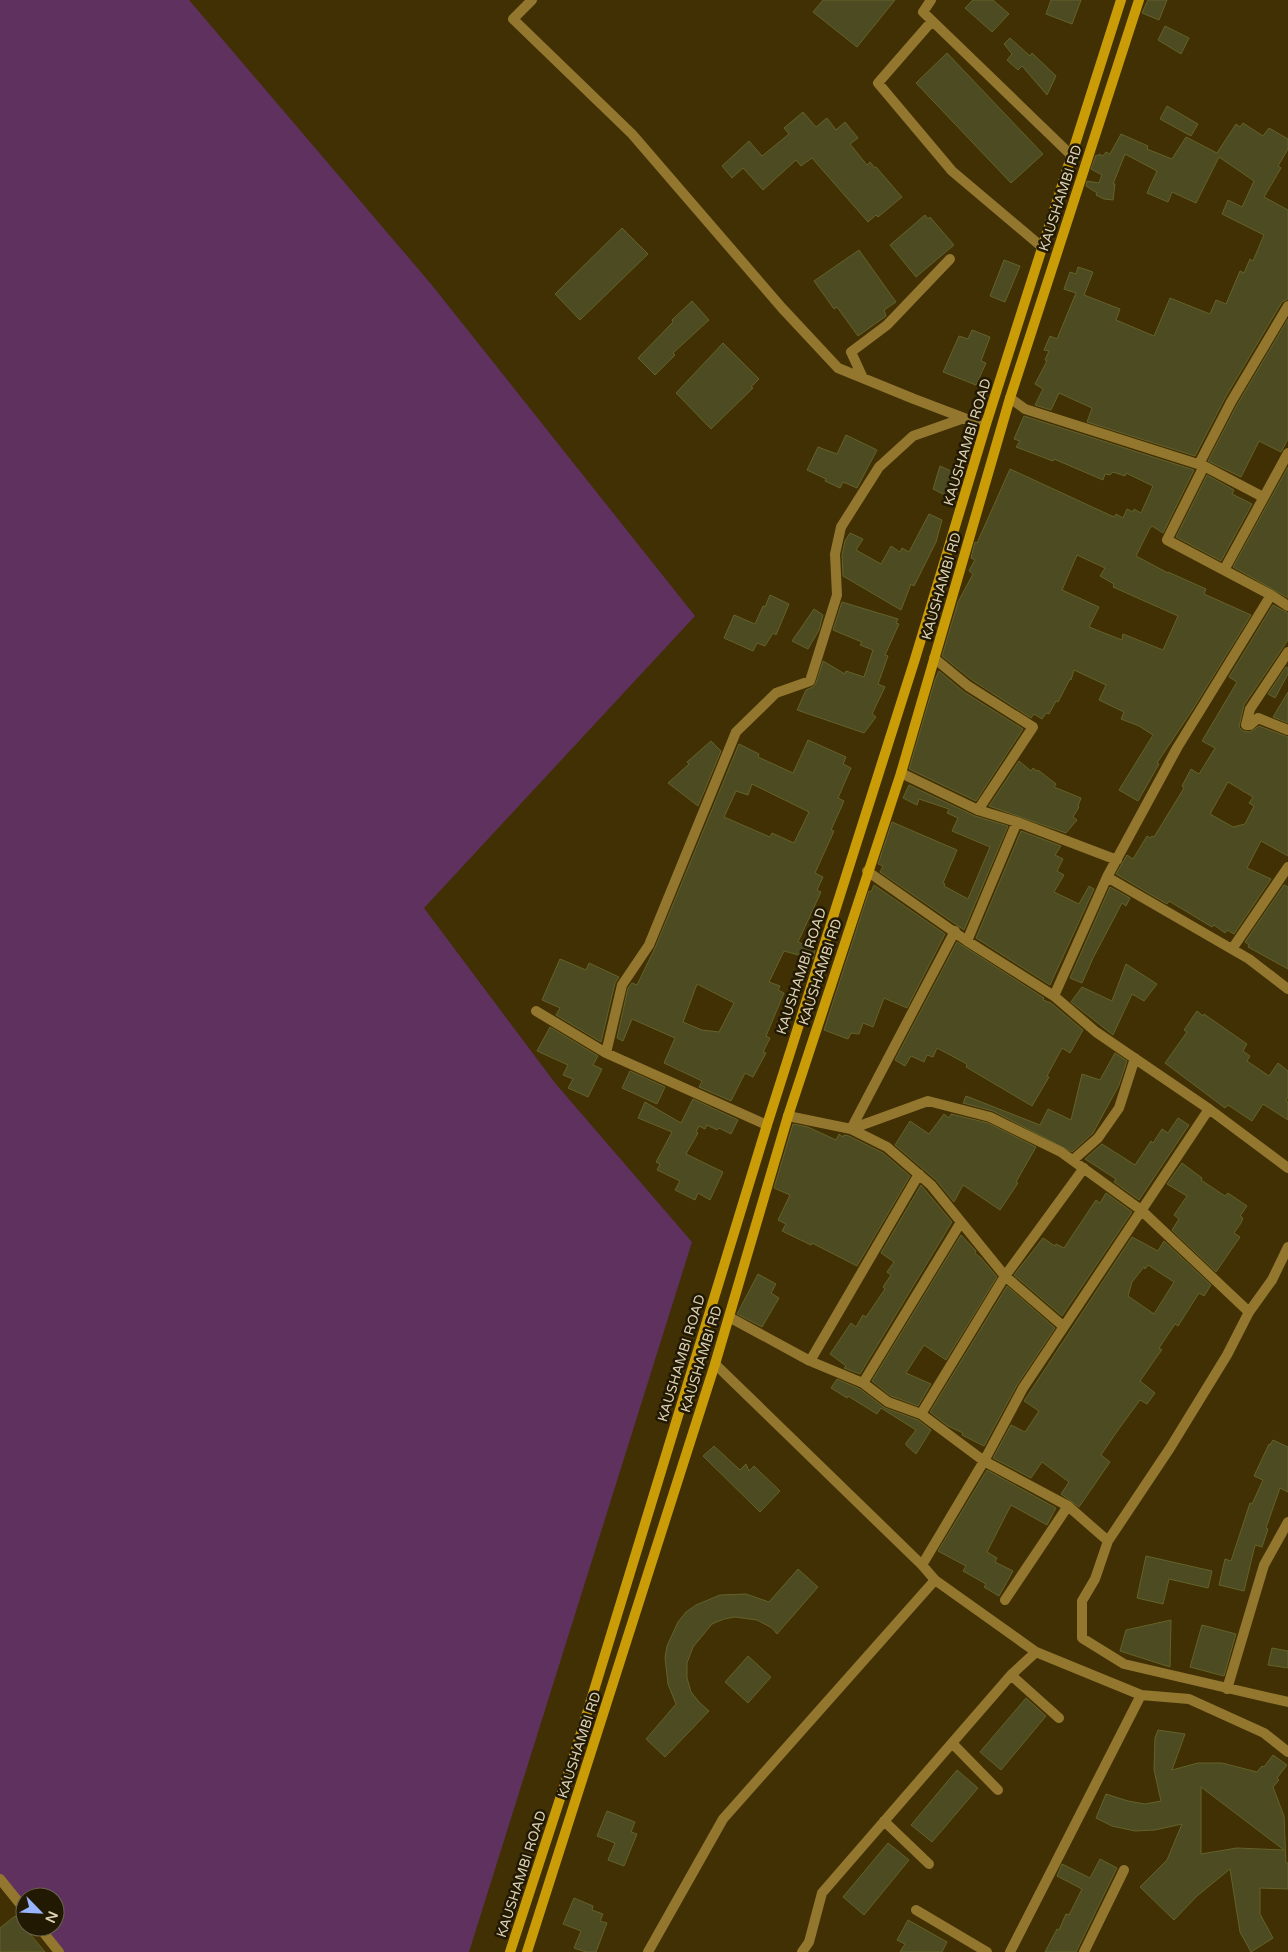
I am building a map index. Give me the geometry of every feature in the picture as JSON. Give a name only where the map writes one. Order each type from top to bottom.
[{"type":"main road","name":"KAUSHAMBI ROAD","points":[[510,1952],[573,1759],[767,1125],[986,424],[1121,0]]},
{"type":"main road","name":"KAUSHAMBI RD","points":[[527,1952],[715,1364],[788,1116],[867,871],[901,773],[1010,398],[1139,0]]},
{"type":"street","points":[[532,0],[513,19],[632,134],[782,308],[838,368],[964,418],[986,424]]},
{"type":"street","points":[[931,0],[923,12],[1071,155]]},
{"type":"street","points":[[932,21],[878,83],[952,171],[1042,247]]},
{"type":"street","points":[[863,378],[851,352],[887,325],[950,259]]},
{"type":"street","points":[[1263,497],[1199,464],[1231,402],[1288,306]]},
{"type":"street","points":[[1010,398],[1025,409],[1204,466]]},
{"type":"street","points":[[606,1053],[622,985],[649,945],[736,732],[776,693],[810,681],[837,594],[834,554],[841,527],[879,467],[906,442],[914,436],[964,418]]},
{"type":"street","points":[[1224,570],[1288,453]]},
{"type":"street","points":[[1204,466],[1167,540],[1271,595],[1288,606]]},
{"type":"street","points":[[1054,996],[1107,878],[1177,748],[1271,595]]},
{"type":"street","points":[[1288,652],[1250,710],[1246,725],[1250,725],[1258,718],[1288,730]]},
{"type":"street","points":[[934,658],[968,686],[1034,727],[978,810]]},
{"type":"street","points":[[901,773],[978,810],[1017,822],[1117,860]]},
{"type":"street","points":[[967,941],[1017,822]]},
{"type":"street","points":[[1232,950],[1288,867]]},
{"type":"street","points":[[867,871],[967,941],[1054,996],[1096,1032],[1209,1109],[1288,1168]]},
{"type":"street","points":[[1107,878],[1249,960],[1288,989]]},
{"type":"street","points":[[851,1129],[954,932]]},
{"type":"street","points":[[536,1011],[606,1053],[767,1125]]},
{"type":"street","points":[[1073,1160],[1098,1138],[1119,1108],[1135,1058]]},
{"type":"street","points":[[851,1129],[928,1101],[990,1118],[1062,1152],[1141,1210],[1249,1312]]},
{"type":"street","points":[[922,1565],[984,1461],[1023,1388],[1209,1109]]},
{"type":"street","points":[[788,1116],[851,1129],[887,1147],[931,1185],[1005,1276],[1063,1326]]},
{"type":"street","points":[[921,1414],[1005,1276],[1084,1168]]},
{"type":"street","points":[[810,1361],[919,1174]]},
{"type":"street","points":[[863,1383],[961,1222]]},
{"type":"street","points":[[1288,1247],[1272,1280],[1249,1312],[1227,1355],[1170,1448],[1108,1542],[1095,1579],[1082,1601],[1082,1638],[1124,1664],[1288,1702]]},
{"type":"street","points":[[729,1317],[810,1361],[863,1383],[888,1402],[921,1414],[984,1461],[1068,1506],[1108,1542]]},
{"type":"street","points":[[715,1364],[922,1565],[935,1580],[1036,1652],[1142,1695],[1189,1699],[1264,1733],[1288,1752]]},
{"type":"street","points":[[1005,1600],[1068,1506]]},
{"type":"street","points":[[1227,1689],[1264,1565],[1288,1522]]},
{"type":"street","points":[[648,1952],[723,1819],[935,1580]]},
{"type":"street","points":[[802,1952],[809,1942],[822,1893],[1011,1675],[1036,1652]]},
{"type":"street","points":[[1011,1675],[1059,1718]]},
{"type":"street","points":[[1010,1952],[1142,1695]]},
{"type":"street","points":[[952,1744],[998,1790]]},
{"type":"street","points":[[884,1821],[929,1864]]},
{"type":"street","points":[[1084,1952],[1124,1870]]},
{"type":"street","points":[[0,1879],[15,1898]]},
{"type":"street","points":[[916,1910],[988,1952]]},
{"type":"street","points":[[47,1937],[59,1952]]},
{"type":"shaded area","points":[[0,0],[189,0],[431,284],[695,616],[424,908],[555,1083],[692,1242],[469,1952],[62,1952],[50,1937],[65,1937],[65,1887],[15,1887],[15,1894],[0,1876]]},
{"type":"building","points":[[823,0],[895,0],[857,47],[813,12]]},
{"type":"building","points":[[973,0],[993,0],[1009,14],[992,32],[965,8]]},
{"type":"building","points":[[1051,0],[1081,0],[1072,24],[1046,14]]},
{"type":"building","points":[[1148,0],[1167,0],[1159,20],[1142,13]]},
{"type":"building","points":[[1165,26],[1189,38],[1181,54],[1158,40]]},
{"type":"building","points":[[1010,38],[1030,56],[1032,53],[1056,76],[1047,95],[1022,66],[1018,70],[1007,60],[1012,54],[1004,44]]},
{"type":"building","points":[[947,53],[1043,154],[1011,183],[916,83]]},
{"type":"building","points":[[1167,106],[1198,124],[1191,136],[1160,119]]},
{"type":"building","points":[[803,112],[816,127],[827,118],[836,130],[845,122],[858,138],[850,144],[867,165],[870,162],[876,167],[902,197],[878,217],[876,215],[868,222],[812,158],[801,166],[796,160],[763,190],[743,168],[732,178],[722,166],[749,141],[762,156],[789,134],[784,128]]},
{"type":"building","points":[[1243,123],[1263,136],[1269,128],[1288,139],[1288,149],[1278,166],[1281,168],[1264,197],[1288,210],[1288,299],[1282,302],[1225,398],[1195,456],[1087,422],[1092,408],[1059,393],[1051,410],[1035,405],[1043,389],[1035,384],[1047,361],[1045,360],[1049,351],[1044,350],[1050,336],[1057,339],[1076,293],[1064,289],[1070,272],[1076,274],[1078,267],[1093,272],[1084,295],[1120,309],[1116,320],[1154,336],[1170,298],[1210,314],[1216,300],[1226,304],[1240,271],[1244,273],[1250,259],[1253,261],[1264,235],[1222,214],[1228,200],[1242,207],[1254,181],[1219,157],[1196,203],[1172,192],[1168,202],[1147,193],[1157,171],[1125,154],[1113,184],[1115,184],[1113,200],[1104,199],[1086,186],[1087,181],[1099,183],[1102,175],[1091,169],[1096,155],[1103,156],[1106,152],[1110,154],[1121,134],[1148,146],[1147,149],[1172,159],[1186,137],[1217,153],[1236,124],[1240,127]]},
{"type":"building","points":[[925,215],[928,219],[930,217],[954,245],[916,277],[890,245]]},
{"type":"building","points":[[622,228],[648,254],[580,320],[555,294]]},
{"type":"building","points":[[859,250],[896,302],[884,310],[886,316],[858,336],[837,307],[834,309],[814,281]]},
{"type":"building","points":[[1004,260],[1020,266],[1005,302],[990,296]]},
{"type":"building","points":[[692,301],[709,320],[673,353],[675,355],[655,375],[638,358]]},
{"type":"building","points":[[1288,319],[1288,439],[1281,452],[1259,441],[1241,477],[1208,461],[1237,405]]},
{"type":"building","points":[[972,330],[990,337],[981,361],[986,363],[976,385],[943,372],[959,336],[968,339]]},
{"type":"building","points":[[723,343],[759,379],[751,387],[753,388],[711,429],[676,393]]},
{"type":"building","points":[[1024,416],[1194,470],[1163,533],[1152,526],[1136,556],[1168,573],[1206,589],[1204,594],[1251,615],[1157,763],[1159,764],[1138,801],[1119,790],[1153,735],[1139,726],[1121,719],[1124,712],[1099,700],[1106,685],[1074,670],[1071,680],[1049,714],[1046,713],[1042,719],[1034,714],[1031,718],[972,680],[942,656],[958,602],[973,574],[969,571],[975,560],[971,558],[975,542],[977,543],[1010,469],[1114,517],[1116,514],[1123,518],[1127,509],[1133,512],[1134,509],[1141,513],[1153,486],[1126,473],[1125,476],[1113,472],[1110,475],[1105,474],[1103,480],[1054,459],[1053,461],[1016,447],[1020,441],[1014,439]],"holes":[[[1077,555],[1105,568],[1100,576],[1114,584],[1113,587],[1178,616],[1163,650],[1123,634],[1122,640],[1089,627],[1099,607],[1062,590]]]},
{"type":"building","points":[[846,435],[877,450],[857,488],[843,482],[840,488],[807,470],[818,447],[837,454]]},
{"type":"building","points":[[940,466],[953,472],[951,479],[953,480],[947,496],[933,489]]},
{"type":"building","points":[[1288,467],[1288,598],[1233,567]]},
{"type":"building","points":[[1207,475],[1234,490],[1232,494],[1252,504],[1221,561],[1176,537]]},
{"type":"building","points":[[929,514],[942,520],[936,542],[914,586],[911,584],[901,610],[843,576],[842,555],[845,541],[850,533],[863,539],[856,550],[881,564],[891,546],[900,552],[902,548],[909,552]]},
{"type":"building","points":[[770,595],[789,604],[776,635],[773,633],[765,646],[757,643],[753,651],[724,638],[734,615],[755,624]]},
{"type":"building","points":[[842,602],[898,619],[896,623],[899,624],[885,655],[888,656],[878,684],[885,687],[872,714],[876,717],[864,733],[797,710],[806,690],[813,687],[816,683],[823,661],[845,674],[846,671],[864,677],[873,650],[860,645],[862,642],[833,630]]},
{"type":"building","points":[[1273,605],[1288,613],[1288,640],[1244,705],[1239,727],[1243,731],[1250,732],[1259,726],[1288,737],[1288,856],[1261,841],[1247,868],[1271,879],[1234,934],[1227,930],[1225,933],[1214,925],[1212,927],[1169,901],[1167,904],[1116,874],[1127,855],[1133,859],[1147,836],[1150,838],[1154,837],[1184,788],[1182,786],[1191,769],[1199,774],[1215,748],[1202,741],[1237,682],[1229,677]],"holes":[[[1228,782],[1253,797],[1249,803],[1254,806],[1245,824],[1233,827],[1210,814]]]},
{"type":"building","points":[[814,609],[823,615],[819,630],[808,649],[792,641]]},
{"type":"building","points":[[1286,667],[1288,668],[1288,674],[1275,698],[1268,694]]},
{"type":"building","points":[[939,671],[964,692],[1023,729],[976,801],[909,769]]},
{"type":"building","points":[[1288,692],[1288,723],[1273,717]]},
{"type":"building","points":[[808,740],[846,757],[843,764],[851,768],[838,798],[844,801],[831,830],[834,831],[815,873],[823,877],[817,890],[821,892],[798,942],[815,950],[813,959],[784,951],[769,982],[780,986],[778,990],[784,993],[766,1036],[770,1038],[763,1052],[766,1053],[753,1077],[745,1073],[731,1101],[699,1087],[702,1081],[664,1063],[675,1038],[632,1019],[623,1041],[617,1038],[628,988],[632,983],[637,985],[655,948],[739,744],[759,754],[758,757],[793,773]],"holes":[[[752,784],[809,812],[794,843],[772,833],[770,837],[724,817],[736,791],[748,795]],[[697,984],[734,1003],[719,1032],[702,1030],[683,1022]]]},
{"type":"building","points":[[711,741],[721,751],[698,806],[668,783],[689,764],[687,762]]},
{"type":"building","points":[[1019,761],[1031,771],[1033,768],[1038,770],[1056,784],[1054,787],[1081,798],[1079,807],[1073,817],[1077,820],[1066,833],[989,806]]},
{"type":"building","points":[[909,785],[975,816],[1008,826],[964,930],[880,872],[883,866],[878,864],[892,822],[957,850],[943,883],[945,884],[944,886],[968,899],[990,847],[952,831],[958,818],[947,813],[949,809],[919,799],[917,805],[903,798]]},
{"type":"building","points":[[1021,831],[1061,846],[1055,855],[1063,859],[1057,871],[1064,875],[1054,892],[1079,904],[1089,886],[1094,889],[1050,985],[976,938]]},
{"type":"building","points":[[874,885],[945,934],[907,1008],[884,998],[873,1027],[863,1023],[859,1034],[851,1033],[848,1039],[824,1030],[869,891],[871,892]]},
{"type":"building","points":[[1284,885],[1288,887],[1288,969],[1248,947],[1249,945],[1245,942]]},
{"type":"building","points":[[1110,887],[1130,898],[1126,906],[1122,903],[1082,983],[1070,978]]},
{"type":"building","points":[[957,942],[1044,998],[1043,1000],[1051,1003],[1083,1030],[1070,1053],[1062,1048],[1047,1076],[1049,1077],[1032,1106],[966,1067],[967,1064],[937,1048],[933,1057],[927,1055],[924,1062],[911,1056],[905,1066],[895,1060]]},
{"type":"building","points":[[560,959],[586,970],[589,963],[619,977],[615,983],[601,1042],[556,1015],[560,1008],[542,1000]]},
{"type":"building","points":[[1126,964],[1157,984],[1144,1001],[1132,994],[1113,1035],[1071,1002],[1082,987],[1112,1001]]},
{"type":"building","points":[[1197,1011],[1247,1044],[1243,1051],[1250,1056],[1247,1061],[1269,1076],[1278,1063],[1288,1071],[1288,1097],[1286,1101],[1288,1102],[1288,1120],[1263,1104],[1252,1121],[1228,1105],[1225,1108],[1165,1063],[1187,1032],[1184,1030]]},
{"type":"building","points":[[550,1027],[598,1056],[593,1065],[602,1069],[588,1097],[568,1088],[573,1079],[563,1075],[568,1065],[537,1051]]},
{"type":"building","points":[[1115,1053],[1127,1061],[1119,1085],[1093,1133],[1072,1152],[993,1111],[963,1103],[966,1096],[1040,1125],[1048,1109],[1071,1120],[1082,1074],[1100,1080]]},
{"type":"building","points":[[630,1071],[665,1087],[657,1104],[622,1088]]},
{"type":"building","points":[[693,1099],[738,1120],[731,1134],[707,1125],[705,1129],[699,1126],[696,1132],[698,1133],[686,1154],[723,1172],[710,1200],[698,1193],[695,1200],[675,1190],[680,1181],[657,1170],[660,1164],[656,1162],[672,1132],[638,1118],[645,1102],[681,1123]]},
{"type":"building","points":[[944,1114],[949,1118],[951,1114],[988,1123],[1036,1147],[1016,1182],[1018,1183],[1000,1210],[963,1185],[954,1202],[936,1180],[895,1145],[910,1121],[929,1134]]},
{"type":"building","points":[[1178,1118],[1189,1125],[1139,1200],[1114,1182],[1116,1179],[1085,1159],[1102,1144],[1135,1165],[1151,1141],[1153,1143],[1162,1129],[1168,1133]]},
{"type":"building","points":[[793,1124],[808,1127],[836,1140],[839,1134],[843,1137],[844,1135],[849,1136],[883,1153],[910,1176],[857,1266],[812,1243],[811,1245],[782,1231],[786,1224],[778,1220],[790,1195],[774,1188]]},
{"type":"building","points":[[1182,1163],[1202,1178],[1201,1180],[1225,1196],[1228,1193],[1247,1206],[1240,1216],[1243,1218],[1241,1223],[1234,1233],[1240,1237],[1216,1272],[1172,1230],[1179,1219],[1174,1215],[1187,1196],[1167,1184]]},
{"type":"building","points":[[921,1185],[952,1222],[860,1374],[844,1368],[846,1366],[830,1354],[851,1323],[856,1327],[863,1315],[866,1317],[885,1289],[883,1287],[891,1275],[887,1272],[894,1262],[881,1253]]},
{"type":"building","points":[[1106,1193],[1132,1212],[1062,1316],[1014,1275],[1043,1238],[1055,1246],[1056,1244],[1064,1248],[1096,1200],[1100,1203]]},
{"type":"building","points":[[961,1235],[997,1277],[946,1360],[924,1345],[906,1373],[931,1384],[918,1406],[891,1396],[872,1381]]},
{"type":"building","points":[[1132,1237],[1158,1251],[1164,1241],[1211,1285],[1204,1296],[1199,1293],[1178,1326],[1175,1324],[1159,1348],[1162,1350],[1140,1381],[1155,1393],[1147,1404],[1140,1400],[1101,1455],[1110,1462],[1079,1507],[1061,1494],[1069,1482],[1042,1462],[1031,1478],[993,1458],[1011,1425],[1025,1432],[1039,1411],[1024,1401]],"holes":[[[1148,1265],[1174,1282],[1154,1314],[1128,1296],[1132,1282],[1144,1267],[1145,1269]]]},
{"type":"building","points":[[758,1274],[776,1284],[771,1293],[779,1298],[762,1327],[737,1314]]},
{"type":"building","points":[[1007,1286],[1055,1328],[1017,1385],[984,1446],[962,1435],[963,1433],[948,1426],[930,1412]]},
{"type":"building","points":[[837,1379],[860,1389],[885,1408],[918,1420],[931,1430],[916,1454],[906,1443],[916,1430],[881,1408],[877,1414],[831,1388]]},
{"type":"building","points":[[1273,1440],[1288,1447],[1288,1492],[1280,1488],[1266,1528],[1268,1529],[1262,1547],[1255,1545],[1244,1591],[1219,1585],[1225,1559],[1231,1561],[1250,1503],[1252,1504],[1263,1480],[1254,1476],[1269,1444]]},
{"type":"building","points":[[714,1446],[740,1470],[746,1464],[749,1471],[754,1466],[780,1491],[760,1512],[703,1456]]},
{"type":"building","points":[[987,1470],[1056,1508],[1047,1525],[1011,1505],[987,1552],[997,1558],[995,1562],[1013,1571],[999,1596],[984,1587],[986,1584],[963,1571],[966,1566],[938,1551]]},
{"type":"building","points":[[1146,1556],[1212,1571],[1208,1588],[1169,1579],[1163,1604],[1137,1598]]},
{"type":"building","points":[[798,1569],[818,1587],[777,1634],[772,1628],[757,1620],[735,1617],[712,1624],[693,1647],[687,1663],[687,1678],[691,1692],[709,1711],[665,1757],[646,1739],[676,1704],[668,1684],[665,1658],[667,1646],[678,1622],[686,1612],[696,1605],[720,1595],[746,1594],[769,1602]]},
{"type":"building","points":[[1171,1620],[1170,1667],[1120,1651],[1126,1630]]},
{"type":"building","points":[[1202,1625],[1236,1634],[1224,1676],[1190,1667]]},
{"type":"building","points":[[1272,1648],[1288,1651],[1288,1668],[1268,1665]]},
{"type":"building","points":[[748,1656],[771,1677],[748,1703],[725,1682]]},
{"type":"building","points":[[1026,1698],[1046,1716],[1001,1770],[980,1752]]},
{"type":"building","points":[[1158,1730],[1185,1734],[1172,1770],[1198,1763],[1222,1763],[1257,1772],[1262,1766],[1264,1767],[1273,1755],[1287,1765],[1273,1787],[1284,1816],[1288,1889],[1260,1888],[1260,1914],[1273,1938],[1251,1952],[1240,1932],[1230,1869],[1197,1896],[1174,1920],[1140,1887],[1167,1860],[1182,1824],[1155,1830],[1135,1831],[1112,1826],[1096,1818],[1106,1794],[1145,1804],[1161,1801],[1154,1770],[1155,1738]],"holes":[[[1201,1787],[1284,1850],[1237,1848],[1201,1854]]]},
{"type":"building","points":[[957,1770],[978,1788],[932,1842],[911,1825]]},
{"type":"building","points":[[607,1811],[635,1822],[631,1832],[637,1834],[624,1866],[608,1860],[615,1843],[597,1836]]},
{"type":"building","points":[[888,1843],[909,1860],[864,1915],[843,1897]]},
{"type":"building","points":[[1100,1859],[1117,1868],[1076,1952],[1045,1952],[1057,1929],[1059,1930],[1066,1914],[1069,1915],[1082,1889],[1057,1876],[1062,1864],[1090,1878]]},
{"type":"building","points":[[574,1898],[593,1906],[592,1910],[603,1914],[600,1921],[607,1923],[596,1952],[586,1952],[574,1948],[581,1931],[563,1924]]},
{"type":"building","points":[[15,1916],[15,1937],[32,1937],[45,1952],[0,1952],[0,1928]]},
{"type":"building","points":[[908,1920],[947,1942],[942,1952],[900,1952],[905,1944],[897,1940]]}]
